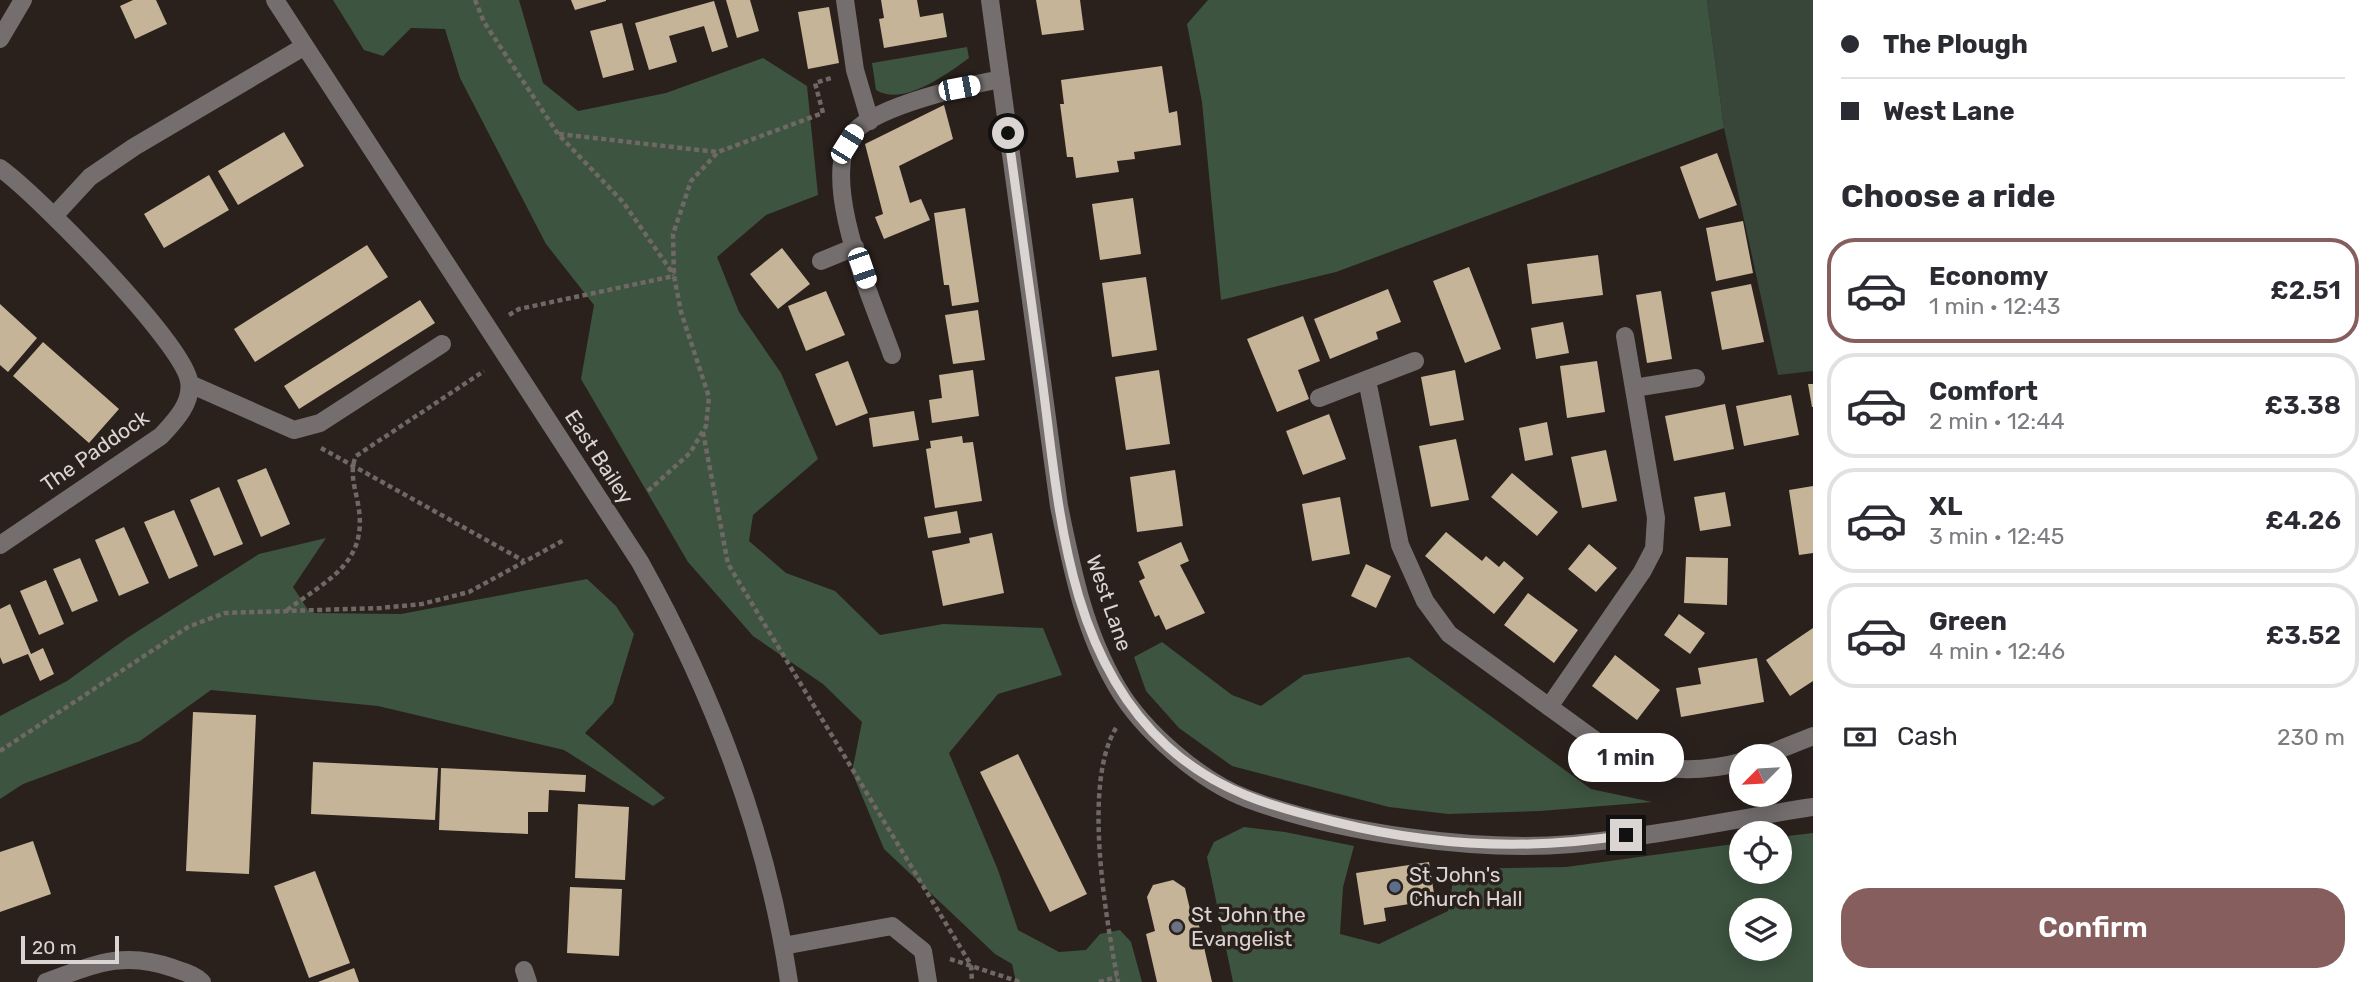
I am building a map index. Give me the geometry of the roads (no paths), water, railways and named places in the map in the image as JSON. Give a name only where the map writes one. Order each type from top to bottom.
[{"type":"street","points":[[0,39],[23,0]]},
{"type":"street","name":"East Bailey","points":[[275,0],[640,562],[703,682],[747,799],[783,946],[789,982]]},
{"type":"street","points":[[845,0],[855,70],[870,121]]},
{"type":"street","name":"West Lane","points":[[990,0],[1059,506],[1074,582],[1096,645],[1118,688],[1166,746],[1203,773],[1247,798],[1352,827],[1500,847],[1573,844],[1813,807]]},
{"type":"street","points":[[54,216],[90,177],[134,147],[305,46]]},
{"type":"street","points":[[892,355],[843,211],[840,177],[847,144],[856,130],[870,121],[938,92],[1001,79]]},
{"type":"street","points":[[0,168],[54,216],[167,340],[182,359],[190,384],[294,430],[320,423],[442,344]]},
{"type":"street","points":[[821,261],[855,247]]},
{"type":"street","points":[[1549,707],[1642,572],[1654,549],[1656,517],[1625,336]]},
{"type":"street","points":[[1319,398],[1415,361]]},
{"type":"street","points":[[1634,388],[1696,378]]},
{"type":"street","points":[[1367,380],[1400,545],[1425,601],[1449,634],[1621,759],[1650,768],[1695,769],[1729,764]]},
{"type":"street","name":"The Paddock","points":[[0,545],[161,436],[182,413],[190,384]]},
{"type":"street","points":[[1792,744],[1813,736]]},
{"type":"street","points":[[783,946],[892,926],[923,950],[928,982]]},
{"type":"street","points":[[46,982],[102,962],[127,958],[156,962],[196,976],[202,982]]},
{"type":"place","name":"St John's Church Hall","points":[[1395,887]]},
{"type":"place","name":"St John the Evangelist","points":[[1177,927]]}]
